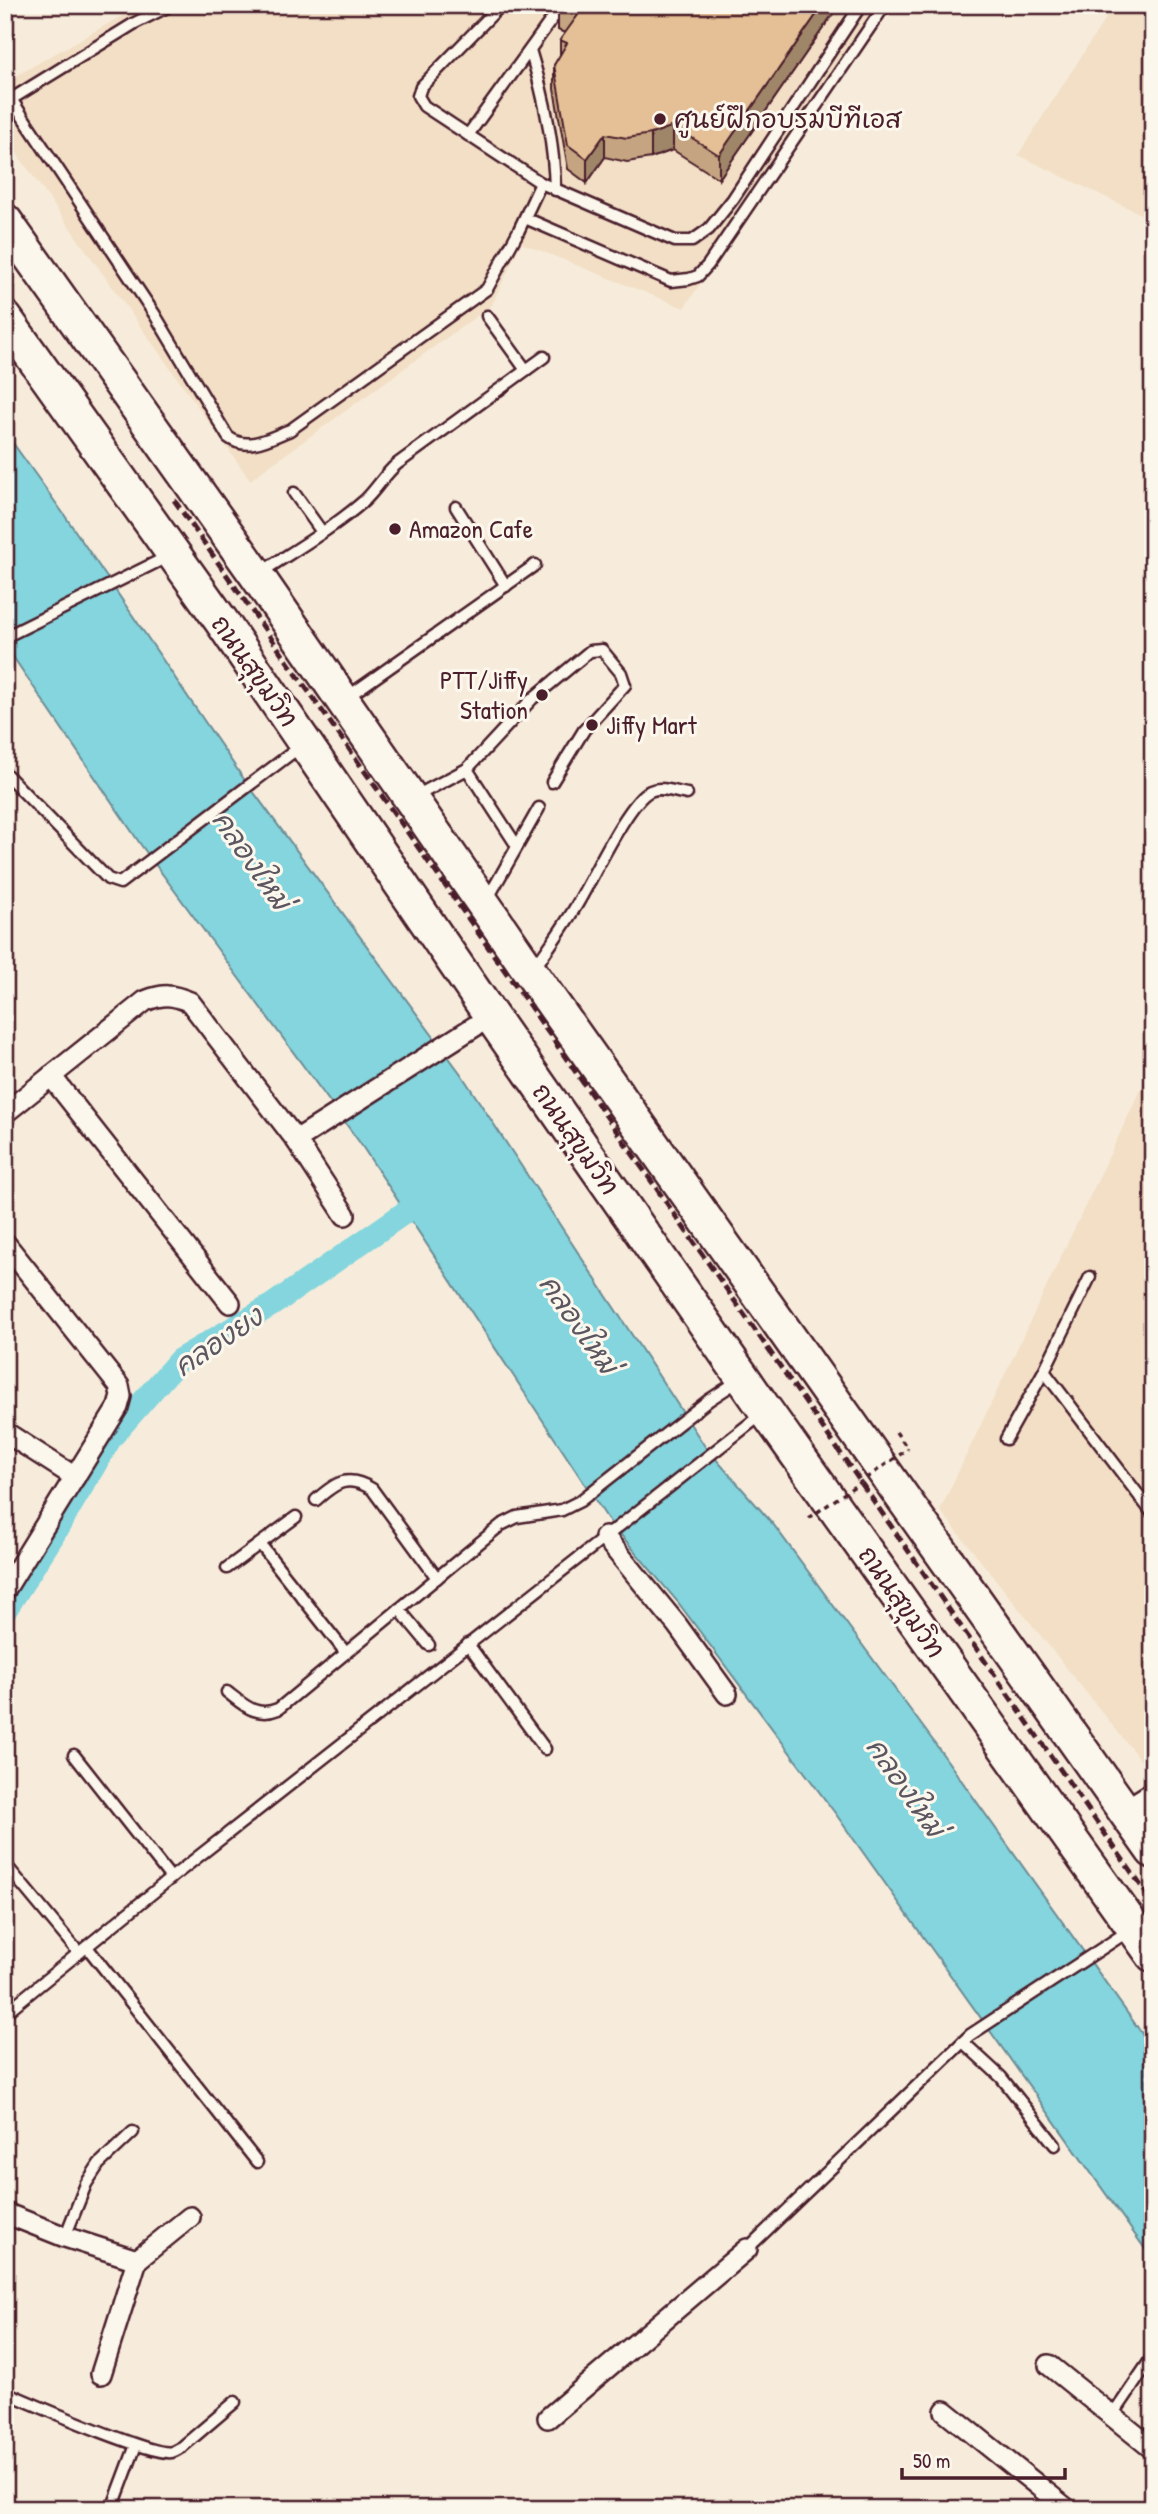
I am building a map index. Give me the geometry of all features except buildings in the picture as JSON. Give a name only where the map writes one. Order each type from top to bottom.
[{"type":"highway","points":[[5,221],[257,576],[531,973],[1153,1851]]},
{"type":"highway","name":"ถนนสุขุมวิท","points":[[5,318],[222,622],[491,1016],[766,1411],[1153,1955]]},
{"type":"street","points":[[5,1113],[145,1002],[160,995],[174,995],[190,1002],[296,1140],[345,1215]]},
{"type":"street","points":[[296,1140],[491,1016]]},
{"type":"street","points":[[51,1076],[230,1303]]},
{"type":"street","points":[[5,1243],[119,1386],[121,1396],[118,1407],[5,1590]]},
{"type":"street","points":[[5,1432],[75,1476]]},
{"type":"street","points":[[608,1534],[727,1694]]},
{"type":"street","points":[[1124,1810],[1153,1792]]},
{"type":"street","points":[[5,2213],[65,2238],[137,2260]]},
{"type":"street","points":[[101,2374],[137,2260],[190,2217]]},
{"type":"street","points":[[548,2418],[747,2249]]},
{"type":"street","points":[[1049,2365],[1153,2449]]},
{"type":"street","points":[[945,2411],[1067,2509]]},
{"type":"lane","points":[[171,5],[135,23],[8,101],[155,315],[228,437],[235,443],[243,445],[260,442],[290,430],[486,289],[519,232],[541,183]]},
{"type":"lane","points":[[501,5],[421,87],[418,96],[424,106],[541,183],[675,242],[692,241],[709,229],[733,199],[861,5]]},
{"type":"lane","points":[[468,135],[562,5]]},
{"type":"lane","points":[[525,218],[653,275],[679,281],[698,276],[766,184],[885,5]]},
{"type":"lane","points":[[530,50],[541,87],[555,168],[555,190]]},
{"type":"lane","points":[[487,316],[526,370]]},
{"type":"lane","points":[[257,576],[367,498],[384,475],[397,464],[544,357]]},
{"type":"lane","points":[[294,493],[322,531]]},
{"type":"lane","points":[[457,508],[506,586]]},
{"type":"lane","points":[[5,637],[172,555]]},
{"type":"lane","points":[[342,700],[535,565]]},
{"type":"lane","points":[[411,799],[467,769],[532,699],[590,652],[602,650],[621,673],[625,685],[584,730],[552,782]]},
{"type":"lane","points":[[5,773],[108,879],[120,883],[305,743]]},
{"type":"lane","points":[[467,769],[517,846]]},
{"type":"lane","points":[[531,973],[575,909],[627,816],[645,794],[651,790],[662,789],[687,794]]},
{"type":"lane","points":[[484,905],[538,808]]},
{"type":"lane","points":[[1006,1439],[1044,1371],[1090,1278]]},
{"type":"lane","points":[[1044,1371],[1153,1514]]},
{"type":"lane","points":[[227,1692],[254,1711],[266,1714],[278,1709],[501,1525],[527,1515],[562,1510],[580,1501],[709,1400],[743,1378]]},
{"type":"lane","points":[[5,2013],[171,1878],[766,1411]]},
{"type":"lane","points":[[316,1500],[330,1487],[346,1481],[358,1480],[372,1489],[437,1578]]},
{"type":"lane","points":[[227,1568],[296,1517]]},
{"type":"lane","points":[[260,1544],[346,1653]]},
{"type":"lane","points":[[399,1609],[429,1644]]},
{"type":"lane","points":[[468,1644],[545,1749]]},
{"type":"lane","points":[[74,1755],[171,1878]]},
{"type":"lane","points":[[5,1864],[83,1950],[257,2162]]},
{"type":"lane","points":[[747,2249],[967,2038],[1134,1927]]},
{"type":"lane","points":[[967,2038],[1055,2146]]},
{"type":"lane","points":[[65,2238],[86,2183],[99,2164],[133,2132]]},
{"type":"lane","points":[[1113,2415],[1153,2356]]},
{"type":"lane","points":[[5,2392],[136,2445],[173,2452],[235,2402]]},
{"type":"lane","points":[[112,2509],[136,2445]]},
{"type":"path","points":[[809,1518],[908,1448],[896,1432]]},
{"type":"shaded area","points":[[141,5],[887,5],[684,308],[521,243],[492,305],[250,480],[5,137],[5,82]]},
{"type":"shaded area","points":[[1114,5],[1153,5],[1153,220],[1018,155]]},
{"type":"shaded area","points":[[1153,1064],[1153,1776],[940,1510]]},
{"type":"water","name":"คลองใหม่","points":[[5,432],[241,775],[461,1074],[706,1448],[773,1524],[934,1742],[1153,2049],[1153,2260],[835,1813],[677,1601],[609,1521],[360,1143],[141,845],[5,645]]},
{"type":"waterway","name":"คลองยง","points":[[5,1611],[111,1438],[179,1360],[272,1305],[430,1195]]},
{"type":"railway","points":[[174,500],[536,1015],[1153,1903]]},
{"type":"place","name":"ศูนย์ฝึกอบรมบีทีเอส","points":[[660,119]]},
{"type":"place","name":"Amazon Cafe","points":[[395,529]]},
{"type":"place","name":"PTT/Jiffy Station","points":[[542,695]]},
{"type":"place","name":"Jiffy Mart","points":[[592,725]]}]
